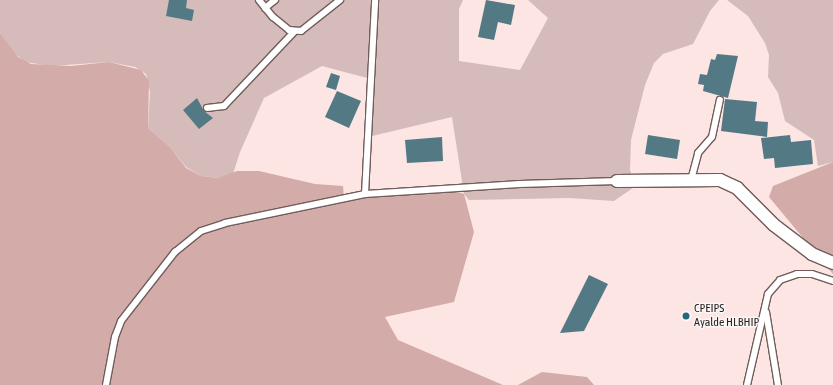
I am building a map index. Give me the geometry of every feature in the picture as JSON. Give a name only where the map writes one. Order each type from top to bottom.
[{"type":"street","points":[[617,181],[720,180],[737,188],[774,225],[812,254],[833,264]]},
{"type":"lane","points":[[259,0],[265,8],[289,30],[295,31],[301,31],[340,0]]},
{"type":"lane","points":[[265,8],[274,0]]},
{"type":"lane","points":[[365,194],[375,0]]},
{"type":"lane","points":[[207,108],[224,106],[295,31]]},
{"type":"lane","points":[[691,180],[698,152],[712,137],[720,100]]},
{"type":"lane","points":[[106,385],[115,337],[121,321],[175,252],[201,231],[225,223],[365,194],[520,184],[617,181]]},
{"type":"lane","points":[[747,385],[768,294],[780,280],[797,274],[812,274],[833,281]]},
{"type":"lane","points":[[765,307],[778,385]]},
{"type":"shaded area","points":[[0,0],[463,0],[459,9],[459,61],[520,70],[548,18],[528,0],[719,0],[710,11],[693,44],[663,54],[654,63],[645,85],[631,140],[630,170],[632,176],[640,183],[614,201],[569,198],[469,200],[464,194],[452,117],[372,136],[367,78],[322,66],[264,98],[240,152],[233,174],[218,178],[201,176],[186,167],[171,148],[148,128],[150,92],[146,74],[135,67],[109,62],[51,66],[25,62],[12,51],[0,33]]},
{"type":"shaded area","points":[[727,0],[833,0],[833,162],[818,166],[814,140],[785,121],[778,93],[768,77],[769,55],[765,43],[748,16]]},
{"type":"shaded area","points":[[0,33],[18,57],[31,64],[71,66],[109,62],[141,70],[149,81],[148,128],[171,148],[186,168],[201,176],[218,178],[237,171],[259,171],[315,184],[343,186],[344,198],[424,190],[455,191],[464,194],[474,232],[454,302],[385,317],[398,340],[503,385],[0,385]]},
{"type":"shaded area","points":[[833,162],[833,274],[769,197],[773,186]]},
{"type":"shaded area","points":[[542,372],[587,377],[594,385],[518,385]]},
{"type":"building","points":[[169,0],[187,0],[186,8],[194,10],[192,21],[166,16]]},
{"type":"building","points":[[486,0],[515,5],[511,25],[498,22],[494,40],[478,37]]},
{"type":"building","points":[[717,54],[738,56],[728,98],[703,91],[704,85],[698,84],[700,74],[707,75],[711,59],[715,60]]},
{"type":"building","points":[[331,73],[340,76],[336,90],[326,87]]},
{"type":"building","points":[[337,91],[361,101],[349,128],[325,117]]},
{"type":"building","points":[[197,98],[204,111],[213,118],[199,129],[183,110]]},
{"type":"building","points":[[725,99],[757,102],[755,121],[768,122],[767,137],[721,131]]},
{"type":"building","points":[[648,135],[680,140],[677,159],[645,154]]},
{"type":"building","points":[[790,135],[791,142],[811,140],[813,164],[775,168],[774,158],[764,159],[761,138]]},
{"type":"building","points":[[442,137],[443,161],[407,163],[405,140]]},
{"type":"building","points":[[589,275],[608,284],[584,331],[560,333]]},
{"type":"place","name":"CPEIPS Ayalde HLBHIP","points":[[686,316]]}]
